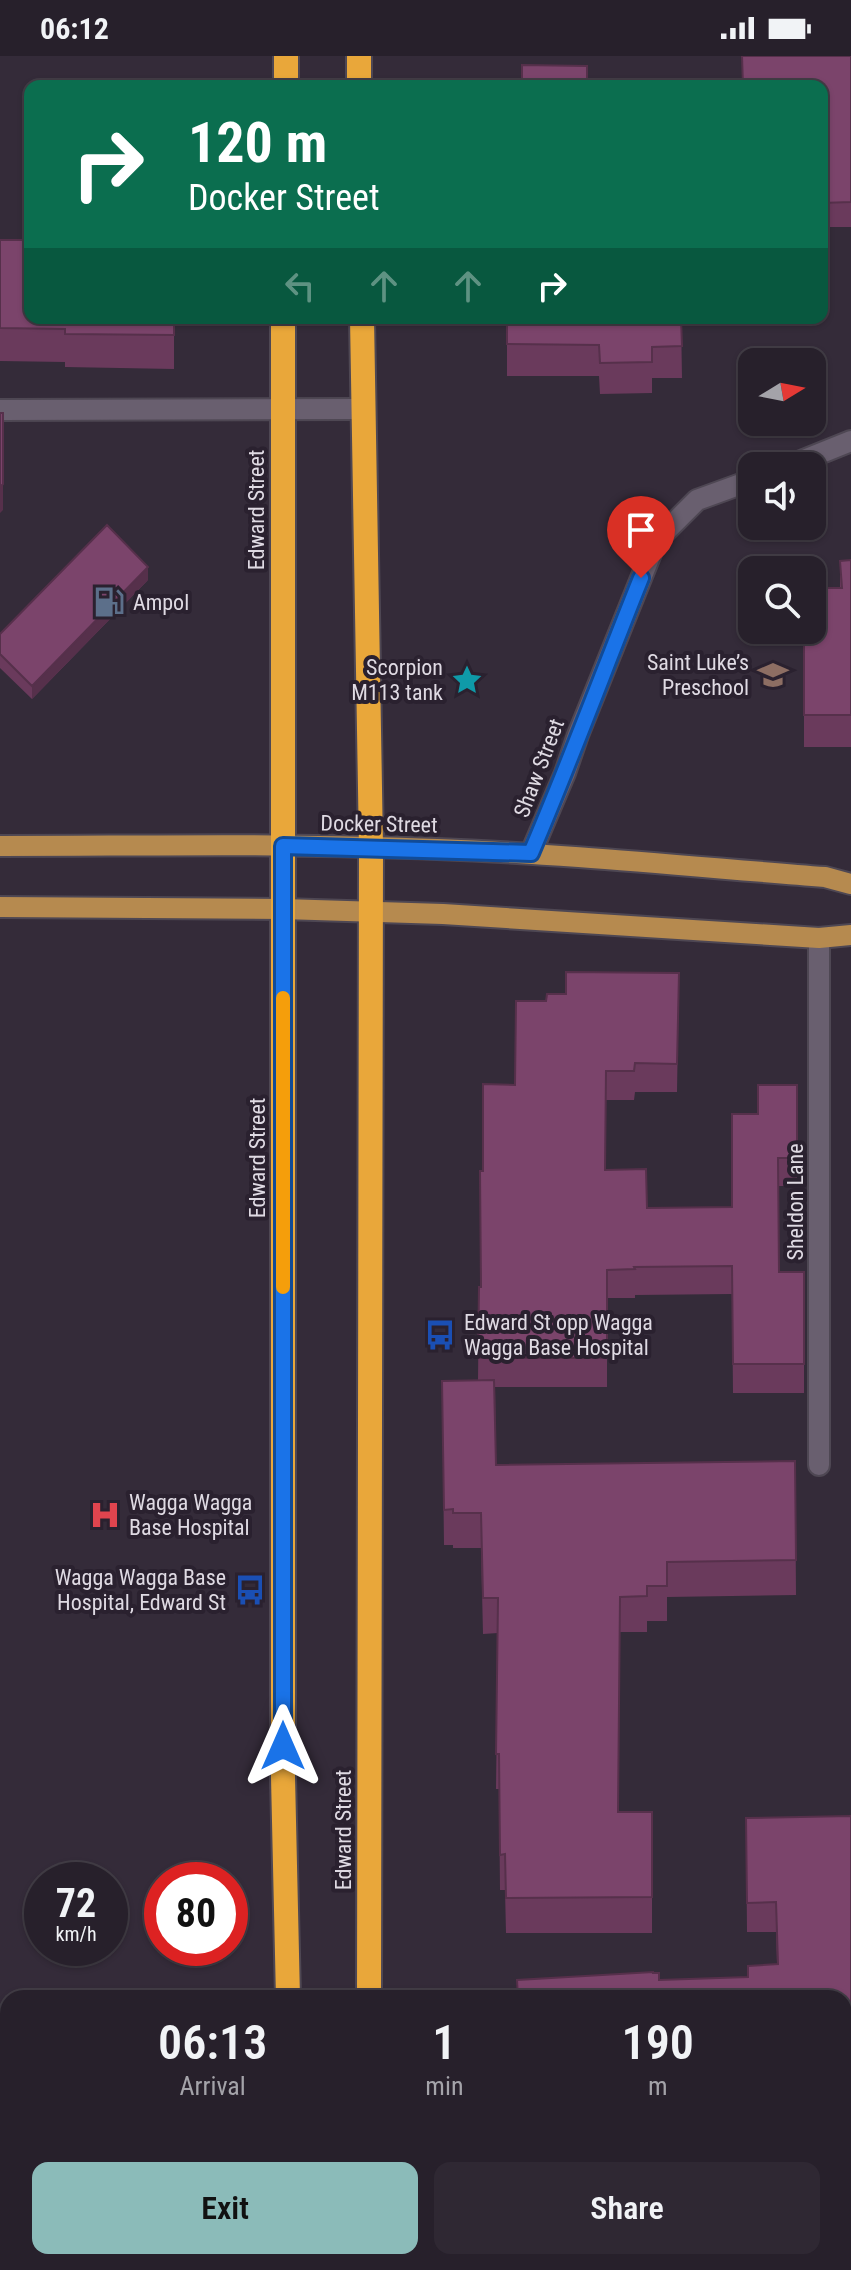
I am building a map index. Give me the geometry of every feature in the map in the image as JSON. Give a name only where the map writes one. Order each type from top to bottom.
[{"type":"highway","points":[[286,56],[286,80]]},
{"type":"highway","points":[[359,56],[359,80]]},
{"type":"highway","name":"Edward Street","points":[[283,324],[283,1777],[288,1990]]},
{"type":"highway","name":"Edward Street","points":[[362,324],[371,847],[369,1990]]},
{"type":"main road","name":"Docker Street","points":[[0,846],[371,847],[531,853],[825,877],[851,884]]},
{"type":"main road","points":[[0,907],[283,909],[443,914],[819,938],[851,935]]},
{"type":"street","points":[[0,410],[363,409]]},
{"type":"street","points":[[824,452],[851,441]]},
{"type":"street","name":"Shaw Street","points":[[531,853],[656,541],[697,500],[738,485]]},
{"type":"street","name":"Sheldon Lane","points":[[819,938],[819,1465]]},
{"type":"building","points":[[742,56],[851,56],[851,202],[828,203],[828,80],[743,80]]},
{"type":"building","points":[[522,65],[587,66],[587,80],[522,80]]},
{"type":"building","points":[[0,240],[24,240],[24,324],[174,324],[174,335],[65,334],[65,329],[0,328]]},
{"type":"building","points":[[507,324],[681,324],[682,346],[652,347],[652,362],[600,363],[599,345],[507,344]]},
{"type":"building","points":[[0,413],[3,413],[3,484],[0,487]]},
{"type":"building","points":[[107,525],[148,567],[32,686],[0,654],[0,634]]},
{"type":"building","points":[[851,560],[851,715],[804,715],[804,644],[826,644],[826,588],[842,588],[840,561]]},
{"type":"building","points":[[566,972],[679,973],[677,1064],[635,1063],[634,1071],[606,1071],[605,1170],[646,1169],[647,1208],[732,1207],[732,1114],[758,1114],[758,1085],[797,1085],[797,1158],[778,1158],[779,1272],[804,1272],[804,1364],[733,1364],[732,1266],[607,1270],[607,1358],[478,1358],[483,1084],[515,1085],[516,1001],[546,1001],[547,994],[566,994]]},
{"type":"building","points":[[494,1380],[496,1465],[795,1461],[796,1560],[667,1562],[667,1586],[647,1586],[647,1596],[620,1597],[618,1812],[652,1812],[652,1897],[506,1898],[505,1854],[500,1855],[499,1754],[496,1754],[498,1598],[483,1598],[481,1513],[444,1510],[442,1381]]},
{"type":"building","points":[[851,1816],[851,1990],[518,1990],[517,1980],[653,1972],[659,1973],[659,1980],[748,1977],[748,1966],[778,1964],[776,1902],[747,1903],[746,1818]]},
{"type":"slow traffic","points":[[283,998],[283,1287]]},
{"type":"place","name":"Ampol","points":[[109,602]]},
{"type":"place","name":"Saint Luke’s Preschool","points":[[773,675]]},
{"type":"place","name":"Scorpion M113 tank","points":[[467,680]]},
{"type":"place","name":"Edward St opp Wagga Wagga Base Hospital","points":[[440,1335]]},
{"type":"place","name":"Wagga Wagga Base Hospital","points":[[105,1515]]},
{"type":"place","name":"Wagga Wagga Base Hospital, Edward St","points":[[250,1590]]},
{"type":"route","points":[[283,1746],[283,846],[531,853],[641,578]]}]
